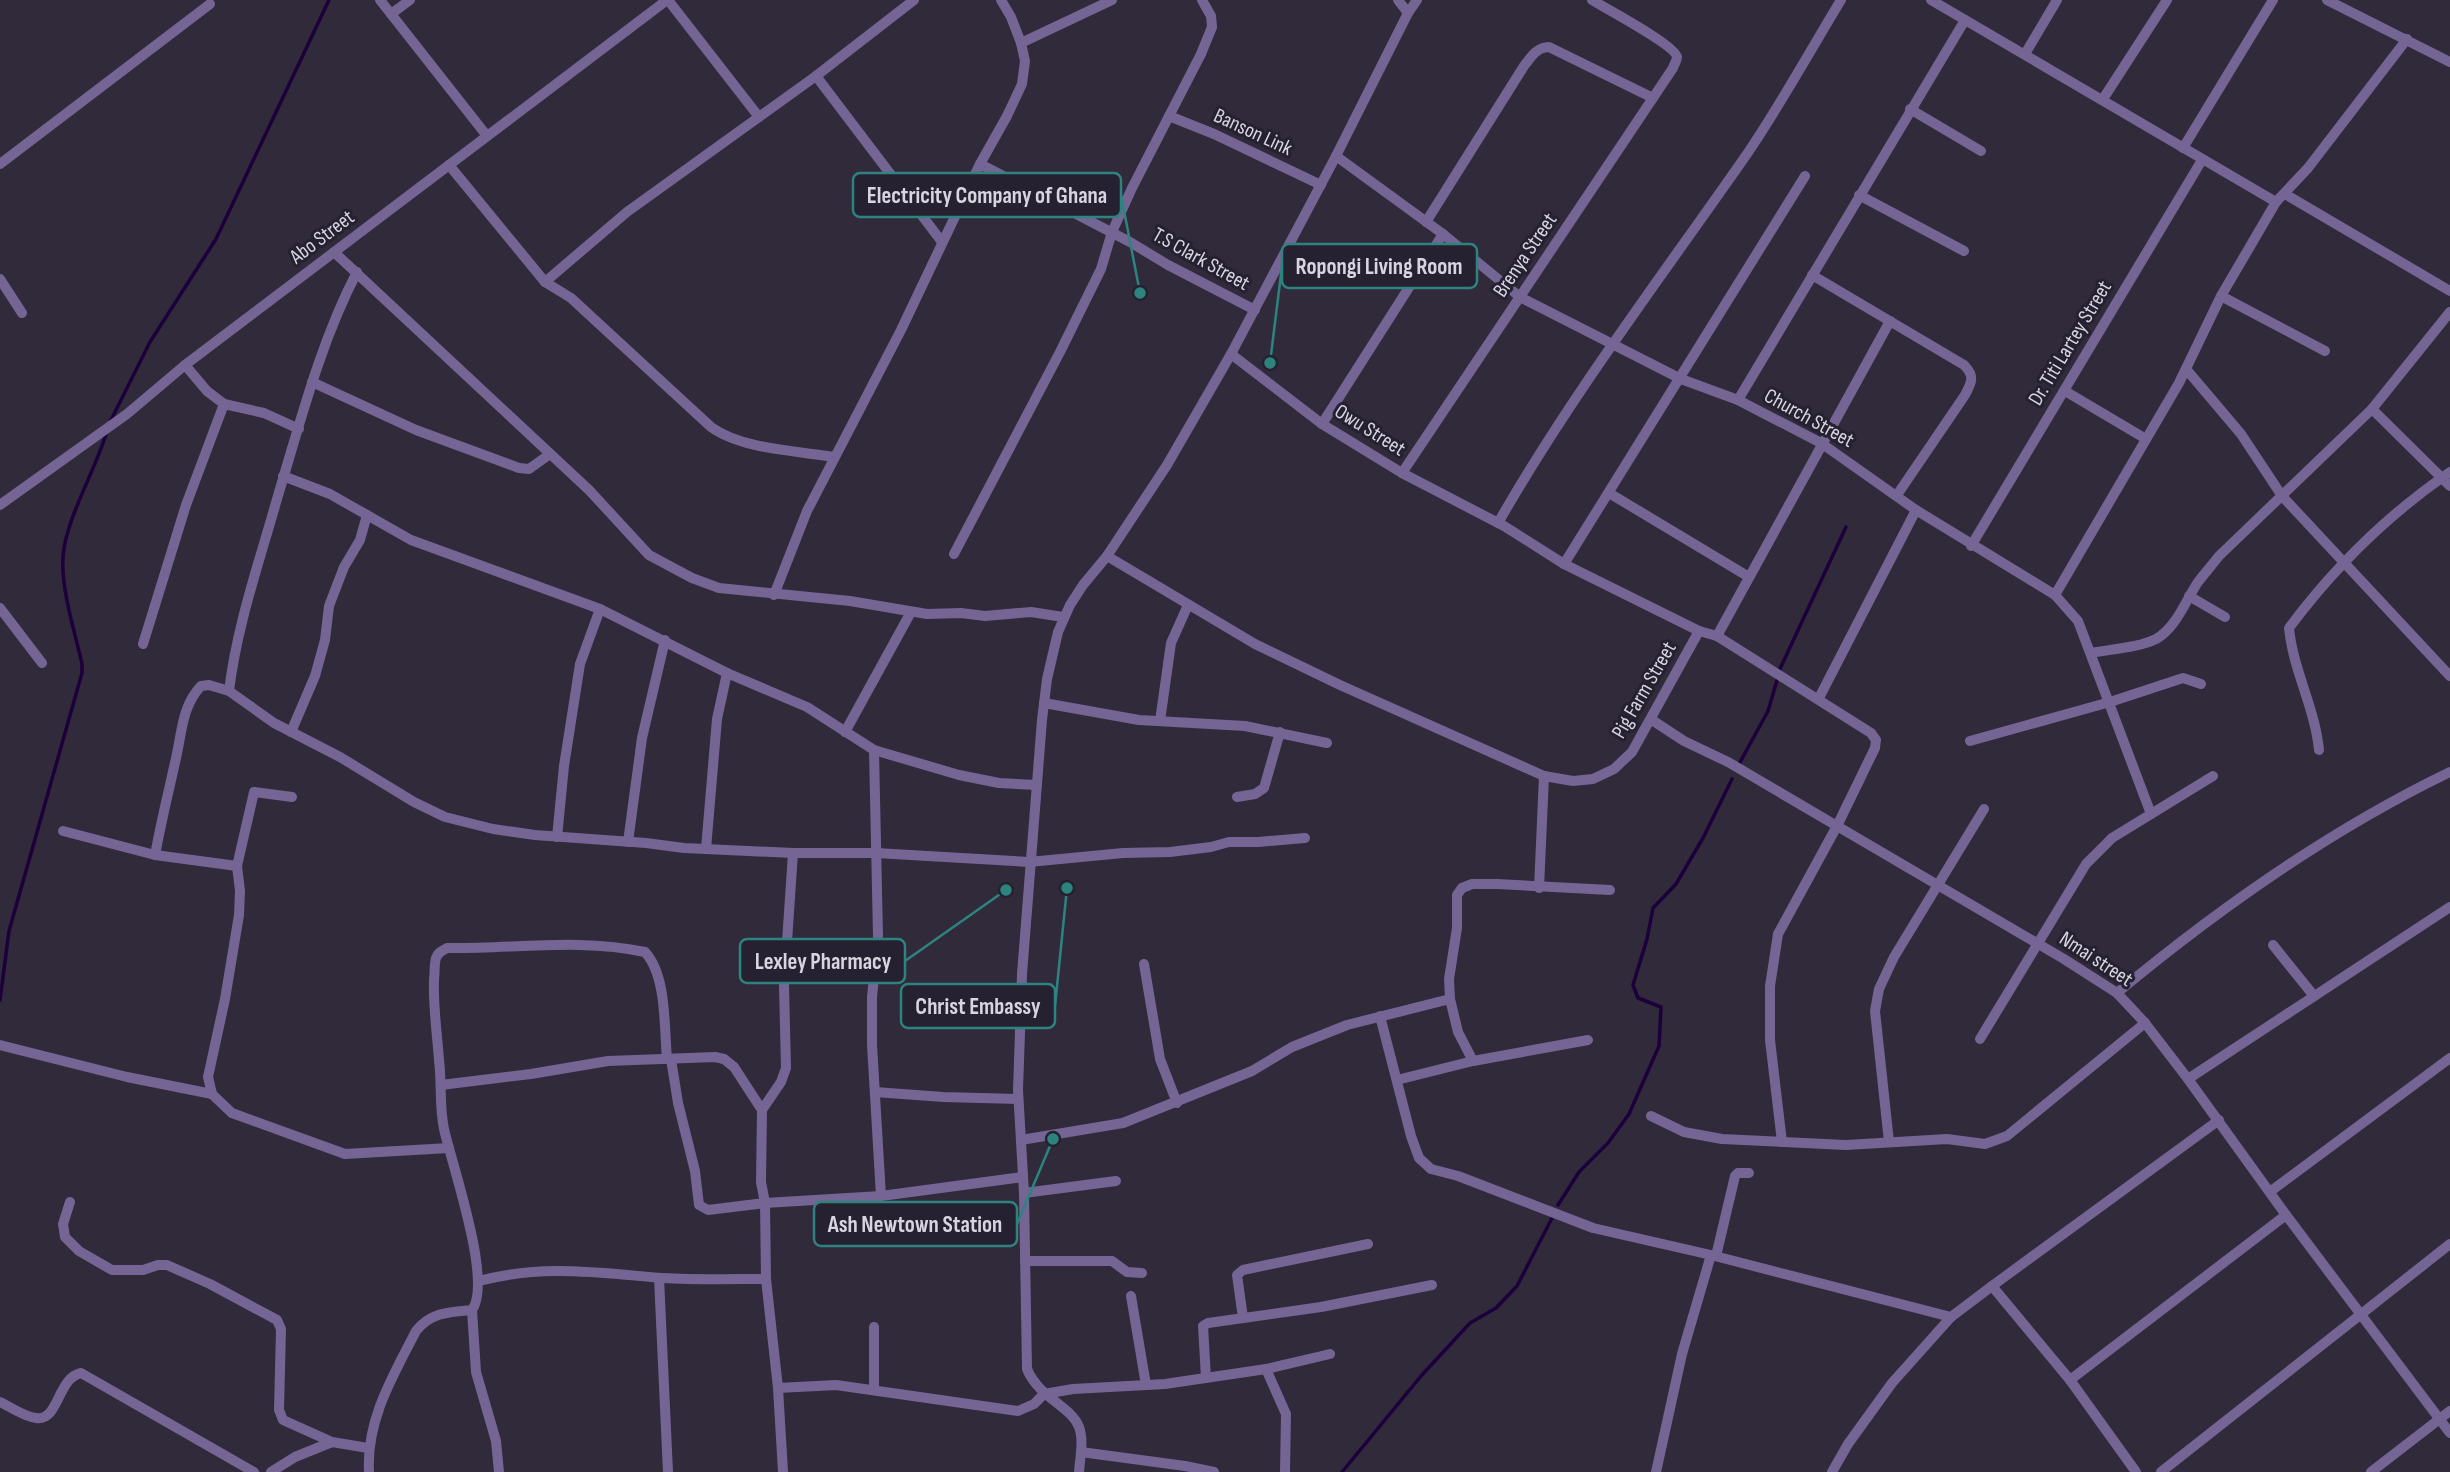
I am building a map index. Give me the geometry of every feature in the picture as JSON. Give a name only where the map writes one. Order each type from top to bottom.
[{"type":"street","points":[[380,0],[487,136]]},
{"type":"street","points":[[391,14],[410,0]]},
{"type":"street","points":[[668,0],[760,117]]},
{"type":"street","name":"Abo Street","points":[[0,505],[127,414],[185,365],[668,0]]},
{"type":"street","points":[[545,282],[627,212],[816,76],[914,0]]},
{"type":"street","points":[[774,595],[807,511],[901,330],[1022,83],[1025,61],[1021,43],[1012,17],[1001,0]]},
{"type":"street","points":[[1021,43],[1112,0]]},
{"type":"street","points":[[954,554],[1060,352],[1101,269],[1112,232],[1201,54],[1212,27],[1211,16],[1202,0]]},
{"type":"street","points":[[1398,0],[1408,13]]},
{"type":"street","points":[[1079,1472],[1079,1427],[1070,1414],[1032,1381],[1027,1369],[1024,1193],[1018,1099],[1029,862],[1047,679],[1063,617],[1167,465],[1231,354],[1417,0]]},
{"type":"street","name":"Brenya Street","points":[[1402,473],[1673,68],[1677,57],[1675,52],[1661,40],[1592,0]]},
{"type":"street","points":[[1498,523],[1613,343],[1749,150],[1842,0]]},
{"type":"street","points":[[1931,0],[2103,99],[2202,160],[2281,198],[2450,290]]},
{"type":"street","points":[[2025,54],[2057,0]]},
{"type":"street","points":[[2103,99],[2167,0]]},
{"type":"street","points":[[2183,148],[2273,0]]},
{"type":"street","points":[[2327,0],[2450,62]]},
{"type":"street","points":[[0,164],[210,4]]},
{"type":"street","points":[[1738,400],[1965,20]]},
{"type":"street","points":[[2055,595],[2186,369],[2221,296],[2281,198],[2308,168],[2407,39]]},
{"type":"street","points":[[1426,222],[1524,66],[1535,52],[1543,47],[1549,47],[1653,98]]},
{"type":"street","points":[[816,76],[942,242]]},
{"type":"street","points":[[1910,110],[1981,151]]},
{"type":"street","name":"Banson Link","points":[[1169,116],[1214,134],[1321,185]]},
{"type":"street","name":"Church Street","points":[[1336,156],[1443,234],[1520,297],[1681,379],[1738,400],[1821,443],[1971,546],[2055,595],[2078,621],[2151,814]]},
{"type":"street","name":"Dr. Titi Lartey Street","points":[[1971,546],[2202,160]]},
{"type":"street","name":"T.S Clark Street","points":[[980,164],[1255,310]]},
{"type":"street","points":[[449,165],[545,282],[571,298],[720,433],[744,442],[834,457]]},
{"type":"street","points":[[1564,565],[1805,176]]},
{"type":"street","points":[[1859,195],[1964,251]]},
{"type":"street","points":[[1322,424],[1443,234]]},
{"type":"street","points":[[334,252],[589,490],[649,555],[719,588],[850,601],[927,614],[961,612],[985,616],[1031,612],[1063,617]]},
{"type":"street","points":[[229,691],[245,610],[283,476],[312,382],[346,293],[357,272]]},
{"type":"street","points":[[1812,275],[1964,365],[1972,373],[1973,380],[1897,495]]},
{"type":"street","points":[[0,279],[22,313]]},
{"type":"street","points":[[2221,296],[2325,351]]},
{"type":"street","points":[[2091,653],[2155,639],[2179,615],[2189,596],[2219,556],[2372,409],[2450,312]]},
{"type":"street","points":[[1717,636],[1890,321]]},
{"type":"street","name":"Owu Street","points":[[1231,354],[1322,424],[1402,473],[1498,523]]},
{"type":"street","points":[[185,365],[207,391],[224,404],[264,414],[299,429]]},
{"type":"street","points":[[2186,369],[2241,435],[2282,496],[2450,676]]},
{"type":"street","points":[[312,382],[416,430],[519,468],[529,469],[550,454]]},
{"type":"street","points":[[2065,391],[2146,439]]},
{"type":"street","points":[[143,644],[186,505],[224,404]]},
{"type":"street","points":[[2319,750],[2313,713],[2290,642],[2289,628],[2343,563],[2447,479],[2372,409]]},
{"type":"street","points":[[283,476],[330,494],[421,544],[600,610],[665,640],[727,673],[807,707],[874,750],[959,775],[999,783],[1037,785]]},
{"type":"street","points":[[1609,493],[1749,577]]},
{"type":"street","points":[[1819,698],[1916,510]]},
{"type":"street","points":[[291,732],[315,676],[325,640],[329,606],[344,567],[360,540],[367,515]]},
{"type":"street","name":"Pig Farm Street","points":[[1107,556],[1255,644],[1340,685],[1544,776],[1573,781],[1593,779],[1614,769],[1632,752],[1699,631],[1564,565],[1498,523]]},
{"type":"street","points":[[2189,596],[2225,617]]},
{"type":"street","points":[[1160,721],[1171,643],[1188,605]]},
{"type":"street","points":[[0,608],[42,663]]},
{"type":"street","points":[[557,837],[564,766],[578,675],[600,610]]},
{"type":"street","points":[[845,732],[911,612]]},
{"type":"street","points":[[1699,631],[1717,636],[1819,698],[1871,733],[1876,740],[1875,748],[1837,825],[1778,934],[1770,986],[1770,1040],[1782,1142]]},
{"type":"street","points":[[628,842],[642,738],[665,640]]},
{"type":"street","points":[[706,849],[717,719],[727,673]]},
{"type":"street","points":[[1970,741],[2183,678],[2201,684]]},
{"type":"street","points":[[155,855],[186,708],[201,686],[209,685],[229,691],[254,710],[340,757],[414,802],[445,817],[493,829],[706,849],[876,853],[1029,862],[1111,854],[1170,852],[1229,842],[1305,838]]},
{"type":"street","points":[[1044,703],[1139,720],[1224,724],[1280,732],[1327,743]]},
{"type":"street","name":"Nmai street","points":[[1652,720],[1684,741],[1728,762],[1837,825],[2117,993],[2146,1023],[2450,1433]]},
{"type":"street","points":[[1237,797],[1255,794],[1264,788],[1280,732]]},
{"type":"street","points":[[874,750],[878,936],[872,997],[881,1196]]},
{"type":"street","points":[[2117,993],[2156,960],[2272,877],[2400,796],[2450,772]]},
{"type":"street","points":[[1539,888],[1544,776]]},
{"type":"street","points":[[1980,1039],[2085,864],[2112,838],[2213,776]]},
{"type":"street","points":[[212,1094],[208,1077],[239,915],[237,866],[254,792],[292,797]]},
{"type":"street","points":[[1889,1142],[1875,1011],[1878,989],[1894,957],[1984,809]]},
{"type":"street","points":[[63,831],[155,855],[237,866]]},
{"type":"street","points":[[783,1472],[778,1388],[766,1279],[765,1203],[761,1182],[762,1110],[781,1082],[786,1068],[784,986],[793,853]]},
{"type":"street","points":[[1473,1061],[1458,1032],[1450,999],[1449,979],[1457,928],[1457,895],[1462,888],[1472,884],[1610,890]]},
{"type":"street","points":[[2188,1079],[2450,907]]},
{"type":"street","points":[[369,1472],[368,1448],[382,1401],[416,1331],[424,1321],[436,1315],[472,1310],[477,1304],[478,1265],[440,1103],[441,1085],[434,1024],[435,960],[439,952],[447,948],[554,944],[607,946],[645,952],[652,960],[661,985],[669,1059],[695,1171],[699,1205],[708,1210],[765,1203],[881,1196],[1023,1177]]},
{"type":"street","points":[[2273,945],[2314,996]]},
{"type":"street","points":[[1144,964],[1160,1059],[1177,1102]]},
{"type":"street","points":[[1021,1140],[1123,1123],[1252,1071],[1292,1047],[1347,1025],[1450,999]]},
{"type":"street","points":[[1380,1016],[1411,1136],[1419,1158],[1431,1169],[1458,1176],[1593,1228],[1951,1317]]},
{"type":"street","points":[[1651,1116],[1684,1132],[1722,1139],[1846,1144],[1947,1139],[1985,1144],[2007,1136],[2146,1023]]},
{"type":"street","points":[[1397,1080],[1473,1061],[1588,1040]]},
{"type":"street","points":[[5,1046],[127,1077],[212,1094],[232,1113],[345,1154],[449,1148]]},
{"type":"street","points":[[441,1085],[608,1061],[715,1057],[724,1059],[734,1068],[762,1110]]},
{"type":"street","points":[[2271,1191],[2450,1058]]},
{"type":"street","points":[[875,1092],[1018,1099]]},
{"type":"street","points":[[1832,1472],[1848,1444],[1892,1383],[1951,1317],[2219,1121]]},
{"type":"street","points":[[1656,1472],[1682,1354],[1735,1177],[1738,1173],[1749,1173]]},
{"type":"street","points":[[1024,1193],[1116,1181]]},
{"type":"street","points":[[70,1202],[63,1224],[65,1237],[79,1251],[112,1270],[143,1270],[167,1265],[210,1284],[277,1320],[281,1329],[279,1410],[283,1420],[332,1442],[368,1448]]},
{"type":"street","points":[[2070,1380],[2286,1215]]},
{"type":"street","points":[[1243,1318],[1237,1275],[1242,1270],[1368,1244]]},
{"type":"street","points":[[2161,1472],[2450,1244]]},
{"type":"street","points":[[1025,1261],[1112,1261],[1127,1272],[1142,1273]]},
{"type":"street","points":[[479,1281],[504,1274],[537,1271],[607,1272],[659,1278],[766,1279]]},
{"type":"street","points":[[659,1278],[668,1472]]},
{"type":"street","points":[[1206,1378],[1203,1326],[1208,1323],[1321,1307],[1433,1285]]},
{"type":"street","points":[[1992,1286],[2070,1380],[2136,1472]]},
{"type":"street","points":[[1131,1296],[1146,1385]]},
{"type":"street","points":[[472,1310],[476,1372],[496,1441],[499,1472]]},
{"type":"street","points":[[874,1327],[874,1390]]},
{"type":"street","points":[[778,1388],[836,1385],[1018,1411],[1028,1408],[1044,1394],[1206,1378],[1330,1354]]},
{"type":"street","points":[[1266,1368],[1286,1415],[1285,1472]]},
{"type":"street","points":[[0,1402],[34,1418],[46,1417],[52,1411],[67,1381],[80,1373],[254,1472]]},
{"type":"street","points":[[2371,1472],[2450,1411]]},
{"type":"street","points":[[271,1472],[295,1457],[332,1442]]},
{"type":"street","points":[[1081,1452],[1214,1472]]},
{"type":"waterway","points":[[111,420],[150,342],[216,239],[329,0]]},
{"type":"waterway","points":[[0,1000],[9,931],[82,673],[66,597],[63,557],[69,528],[106,434]]},
{"type":"waterway","points":[[1779,671],[1846,527]]},
{"type":"waterway","points":[[1739,764],[1768,711],[1778,677]]},
{"type":"waterway","points":[[1558,1205],[1579,1172],[1608,1143],[1629,1114],[1659,1046],[1661,1007],[1638,998],[1633,985],[1653,908],[1676,884],[1703,838],[1732,779]]},
{"type":"waterway","points":[[1342,1472],[1421,1376],[1470,1323],[1496,1308],[1517,1286],[1552,1218]]},
{"type":"place","name":"Electricity Company of Ghana","points":[[1140,293]]},
{"type":"place","name":"Ropongi Living Room","points":[[1270,363]]},
{"type":"place","name":"Christ Embassy","points":[[1067,888]]},
{"type":"place","name":"Lexley Pharmacy","points":[[1006,890]]},
{"type":"place","name":"Ash Newtown Station","points":[[1053,1139]]}]
